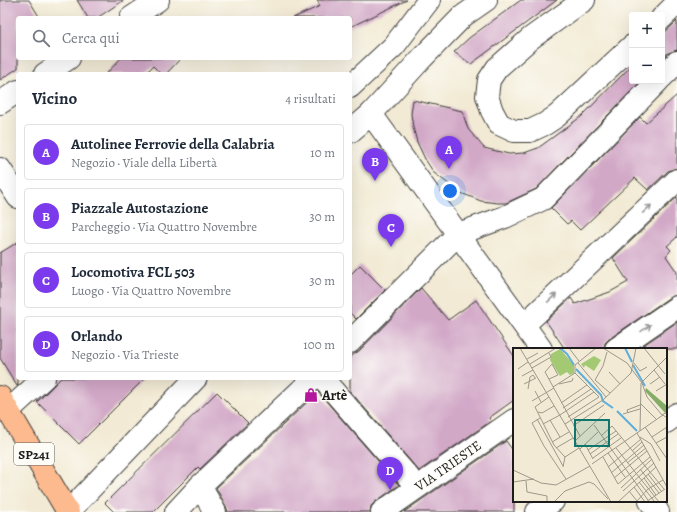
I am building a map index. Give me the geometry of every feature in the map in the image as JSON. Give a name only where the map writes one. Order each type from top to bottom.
[{"type":"main road","name":"SP241","points":[[4,404],[68,512]]},
{"type":"street","points":[[134,16],[158,0]]},
{"type":"street","points":[[352,85],[394,46],[429,0]]},
{"type":"street","points":[[352,130],[371,114],[463,16],[486,0]]},
{"type":"street","points":[[584,0],[531,38],[497,68],[489,80],[487,96],[492,111],[499,124],[514,131],[530,131],[545,124],[557,116],[630,48]]},
{"type":"street","points":[[665,15],[677,4]]},
{"type":"street","points":[[48,72],[66,60]]},
{"type":"street","points":[[665,74],[677,62]]},
{"type":"street","points":[[352,340],[458,234],[506,217],[543,199],[655,84]]},
{"type":"street","points":[[0,103],[16,93]]},
{"type":"street","points":[[371,114],[540,348]]},
{"type":"street","points":[[0,169],[16,195]]},
{"type":"street","points":[[524,325],[677,180]]},
{"type":"street","points":[[617,348],[677,307]]},
{"type":"street","points":[[4,404],[41,380]]},
{"type":"street","points":[[68,512],[194,380]]},
{"type":"street","points":[[176,512],[200,486],[312,380]]},
{"type":"street","points":[[324,380],[417,487]]},
{"type":"street","points":[[667,421],[677,414]]},
{"type":"street","name":"VIA TRIESTE","points":[[382,512],[513,421]]},
{"type":"street","points":[[200,486],[215,512]]},
{"type":"street","points":[[537,512],[552,502]]},
{"type":"street","points":[[651,502],[658,512]]},
{"type":"building","points":[[0,0],[29,0],[39,16],[16,16],[16,60],[18,60],[18,68],[0,80]]},
{"type":"building","points":[[77,0],[124,0],[100,16],[87,16]]},
{"type":"building","points":[[317,0],[407,0],[352,26],[352,16],[298,16],[320,6]]},
{"type":"building","points":[[521,0],[557,0],[471,64],[454,52],[469,38]]},
{"type":"building","points":[[677,21],[677,50],[668,53],[665,56],[665,48],[665,32]]},
{"type":"building","points":[[119,60],[179,60],[168,72],[159,72],[153,66],[147,72],[108,72]]},
{"type":"building","points":[[629,68],[629,84],[638,84],[536,189],[506,203],[498,203],[481,201],[461,193],[434,173],[417,142],[411,114],[413,100],[462,111],[468,129],[484,148],[509,154],[524,153],[538,148],[582,116]]},
{"type":"building","points":[[677,95],[677,168],[668,171],[648,190],[635,178],[580,230],[571,221],[567,224],[551,208],[640,117],[646,123]]},
{"type":"building","points":[[677,197],[677,237],[667,246],[671,250],[666,256],[677,272],[677,295],[670,297],[609,339],[605,343],[604,348],[564,348],[546,321],[571,298],[575,304],[610,292],[628,282],[613,258]]},
{"type":"building","points":[[16,243],[17,386],[0,358],[0,253]]},
{"type":"building","points":[[360,265],[385,290],[356,319],[352,315],[352,273]]},
{"type":"building","points":[[421,288],[448,320],[476,300],[513,355],[513,401],[489,418],[491,421],[419,471],[350,391],[350,380],[352,380],[352,356],[359,351]]},
{"type":"building","points":[[677,322],[677,349],[639,348]]},
{"type":"building","points":[[59,380],[143,380],[79,444],[37,402]]},
{"type":"building","points":[[217,392],[248,423],[200,469],[198,467],[153,512],[114,512],[105,503]]},
{"type":"building","points":[[318,392],[399,485],[375,502],[371,506],[370,512],[228,512],[216,488]]},
{"type":"building","points":[[506,441],[513,451],[514,512],[404,512]]},
{"type":"place","name":"Autolinee Ferrovie della Calabria","points":[[449,169]]},
{"type":"place","name":"Piazzale Autostazione","points":[[375,181]]},
{"type":"place","name":"Locomotiva FCL 503","points":[[391,247]]},
{"type":"place","name":"Artè","points":[[311,395]]},
{"type":"place","name":"Orlando","points":[[390,490]]}]
